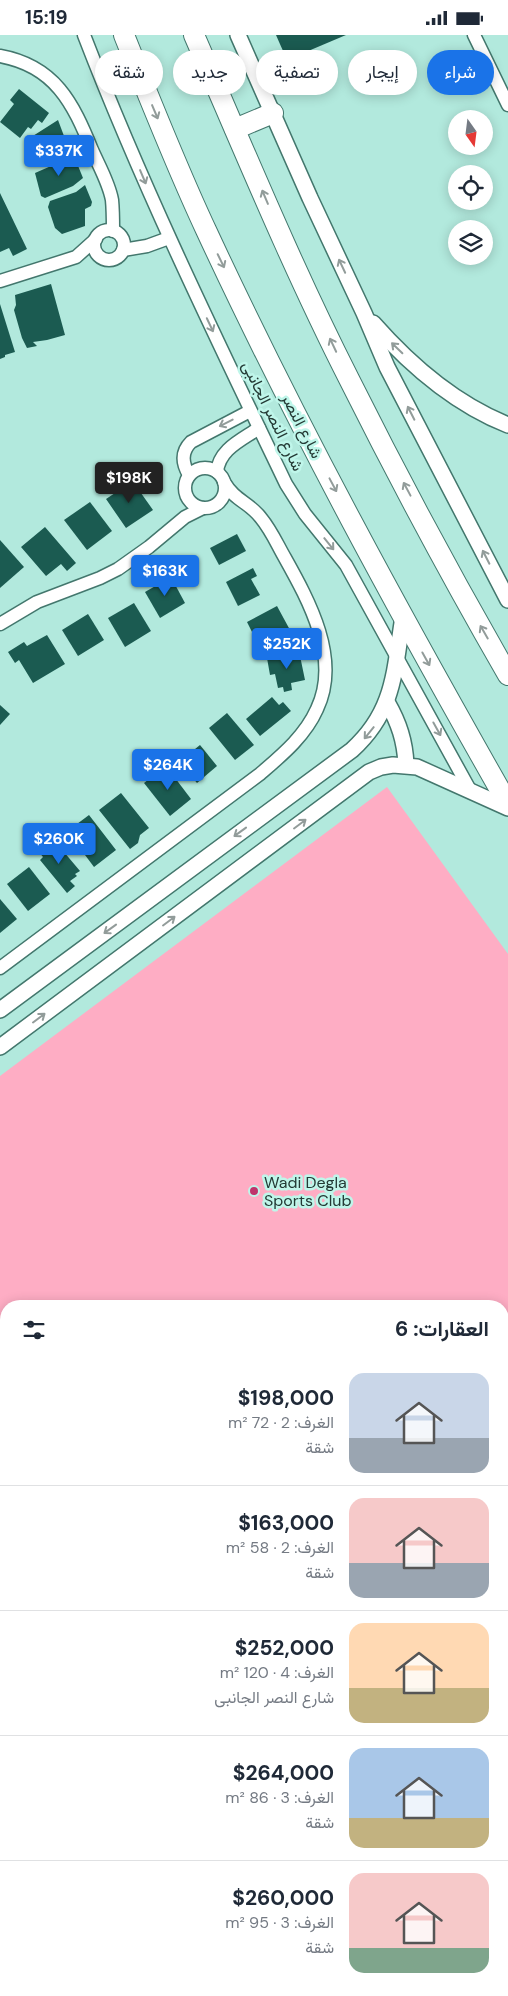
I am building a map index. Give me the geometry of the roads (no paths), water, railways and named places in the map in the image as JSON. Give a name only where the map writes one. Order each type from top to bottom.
[{"type":"main road","name":"شارع النصر","points":[[124,35],[206,229],[290,403],[403,617],[508,806]]},
{"type":"main road","points":[[194,35],[273,217],[348,378],[474,616],[508,675]]},
{"type":"main road","points":[[235,129],[273,113]]},
{"type":"street","name":"شارع النصر الجانبى","points":[[84,35],[110,104],[170,238],[286,484],[305,514],[346,565],[470,790]]},
{"type":"street","points":[[238,35],[387,367],[508,600]]},
{"type":"street","points":[[474,35],[508,105]]},
{"type":"street","points":[[0,57],[8,58],[35,69],[54,82],[71,103],[110,192],[113,231]]},
{"type":"street","points":[[0,281],[64,262],[114,260],[123,250],[123,240],[121,236],[113,231],[103,232],[84,251],[64,262]]},
{"type":"street","points":[[123,250],[147,246],[170,238]]},
{"type":"street","points":[[96,239],[94,244],[97,253],[104,259]]},
{"type":"street","points":[[364,313],[394,346],[426,376],[462,401],[508,425]]},
{"type":"street","points":[[189,475],[183,457],[184,451],[191,442],[250,411]]},
{"type":"street","points":[[0,624],[37,603],[118,569],[192,512],[215,505],[220,500],[225,488],[220,477],[219,461],[224,453],[259,428]]},
{"type":"street","points":[[0,968],[260,774],[300,736],[318,708],[323,691],[325,668],[323,650],[314,616],[295,576],[269,529],[255,511],[232,495],[220,477],[211,469],[199,468],[189,475],[185,482],[187,497],[178,522]]},
{"type":"street","points":[[187,497],[196,506],[203,508]]},
{"type":"street","points":[[220,500],[235,499],[241,501]]},
{"type":"street","points":[[0,1010],[352,750],[373,729],[387,702],[393,679],[403,617]]},
{"type":"street","points":[[387,702],[399,725],[403,738],[406,765]]},
{"type":"street","points":[[0,1047],[369,772],[381,767],[406,765],[423,769],[508,806]]},
{"type":"place","name":"Wadi Degla Sports Club","points":[[254,1191]]}]
